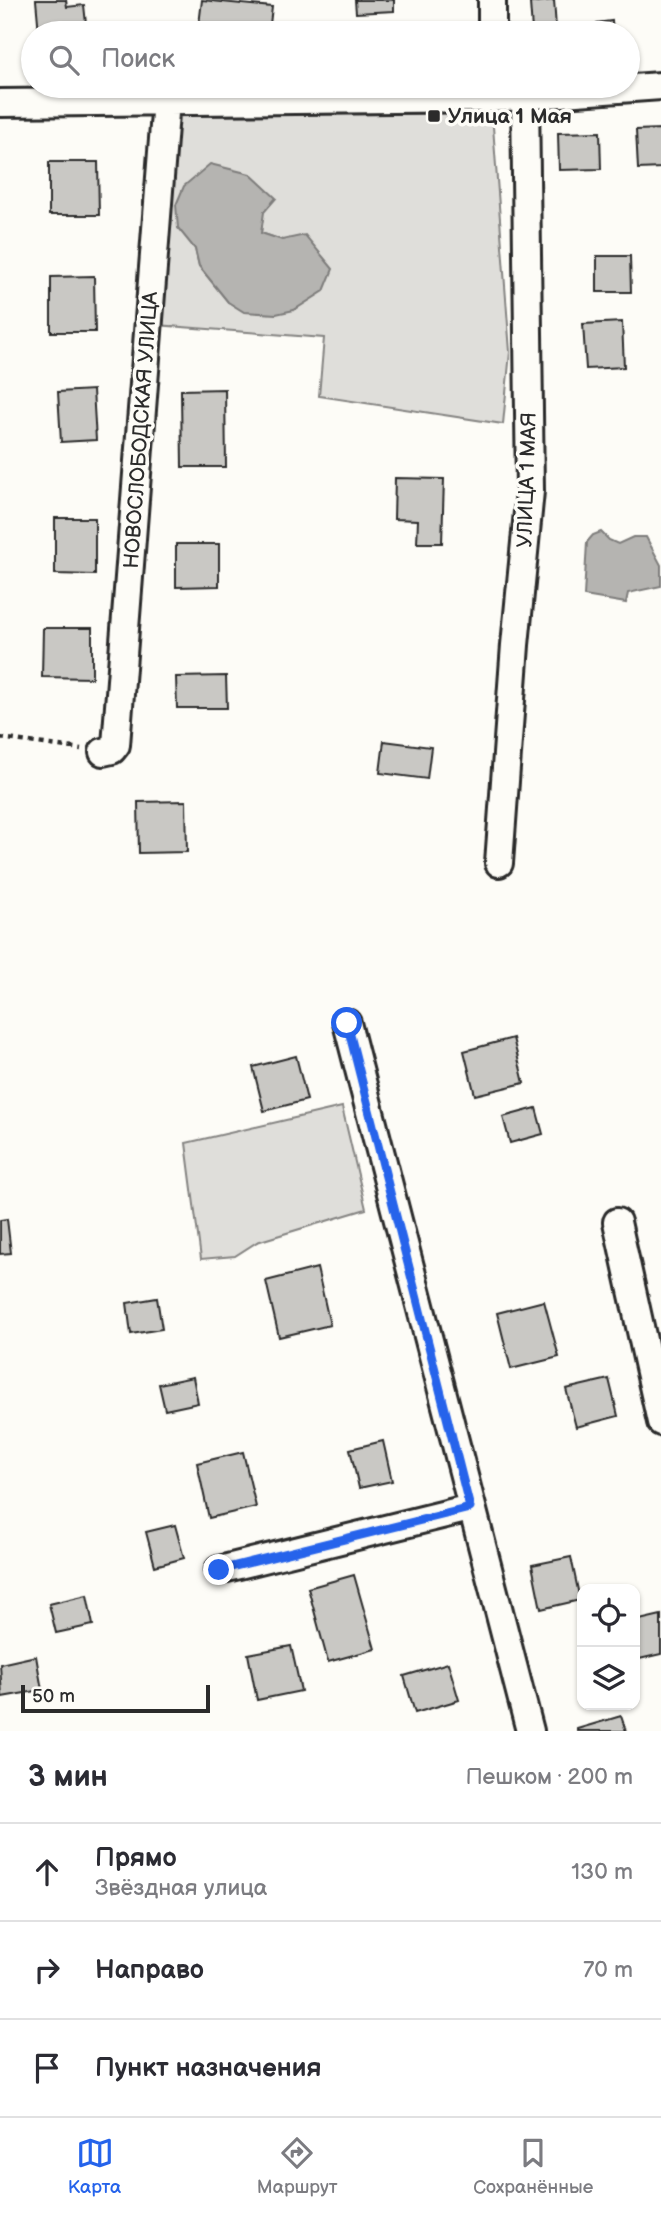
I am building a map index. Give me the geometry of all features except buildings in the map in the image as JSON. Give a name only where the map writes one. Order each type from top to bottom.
[{"type":"street","points":[[492,0],[492,21]]},
{"type":"street","points":[[640,88],[661,86]]},
{"type":"street","points":[[0,103],[248,98]]},
{"type":"street","name":"УЛИЦА 1 МАЯ","points":[[499,863],[515,645],[530,491],[525,98]]},
{"type":"street","name":"НОВОСЛОБОДСКАЯ УЛИЦА","points":[[103,752],[116,745],[166,100]]},
{"type":"street","points":[[347,1023],[470,1508],[530,1731]]},
{"type":"street","points":[[617,1222],[661,1422]]},
{"type":"street","points":[[219,1570],[470,1508]]},
{"type":"path","points":[[0,738],[103,752]]},
{"type":"shaded area","points":[[492,113],[510,352],[503,424],[319,396],[324,338],[156,325],[176,116]],"holes":[[[276,198],[263,212],[261,233],[282,240],[228,302],[199,266],[195,249]]]},
{"type":"shaded area","points":[[210,164],[250,174],[276,198],[264,212],[261,233],[282,240],[305,235],[333,269],[324,291],[294,310],[276,314],[244,312],[228,302],[199,266],[195,249],[178,228],[176,205],[184,186]]},
{"type":"shaded area","points":[[601,532],[618,544],[633,537],[646,537],[661,565],[661,586],[628,593],[626,603],[584,596],[587,542],[593,535]]},
{"type":"shaded area","points":[[342,1107],[366,1209],[257,1242],[235,1256],[201,1259],[186,1143]]},
{"type":"place","name":"Улица 1 Мая","points":[[434,116]]},
{"type":"route","points":[[219,1570],[470,1508],[347,1023]]}]
